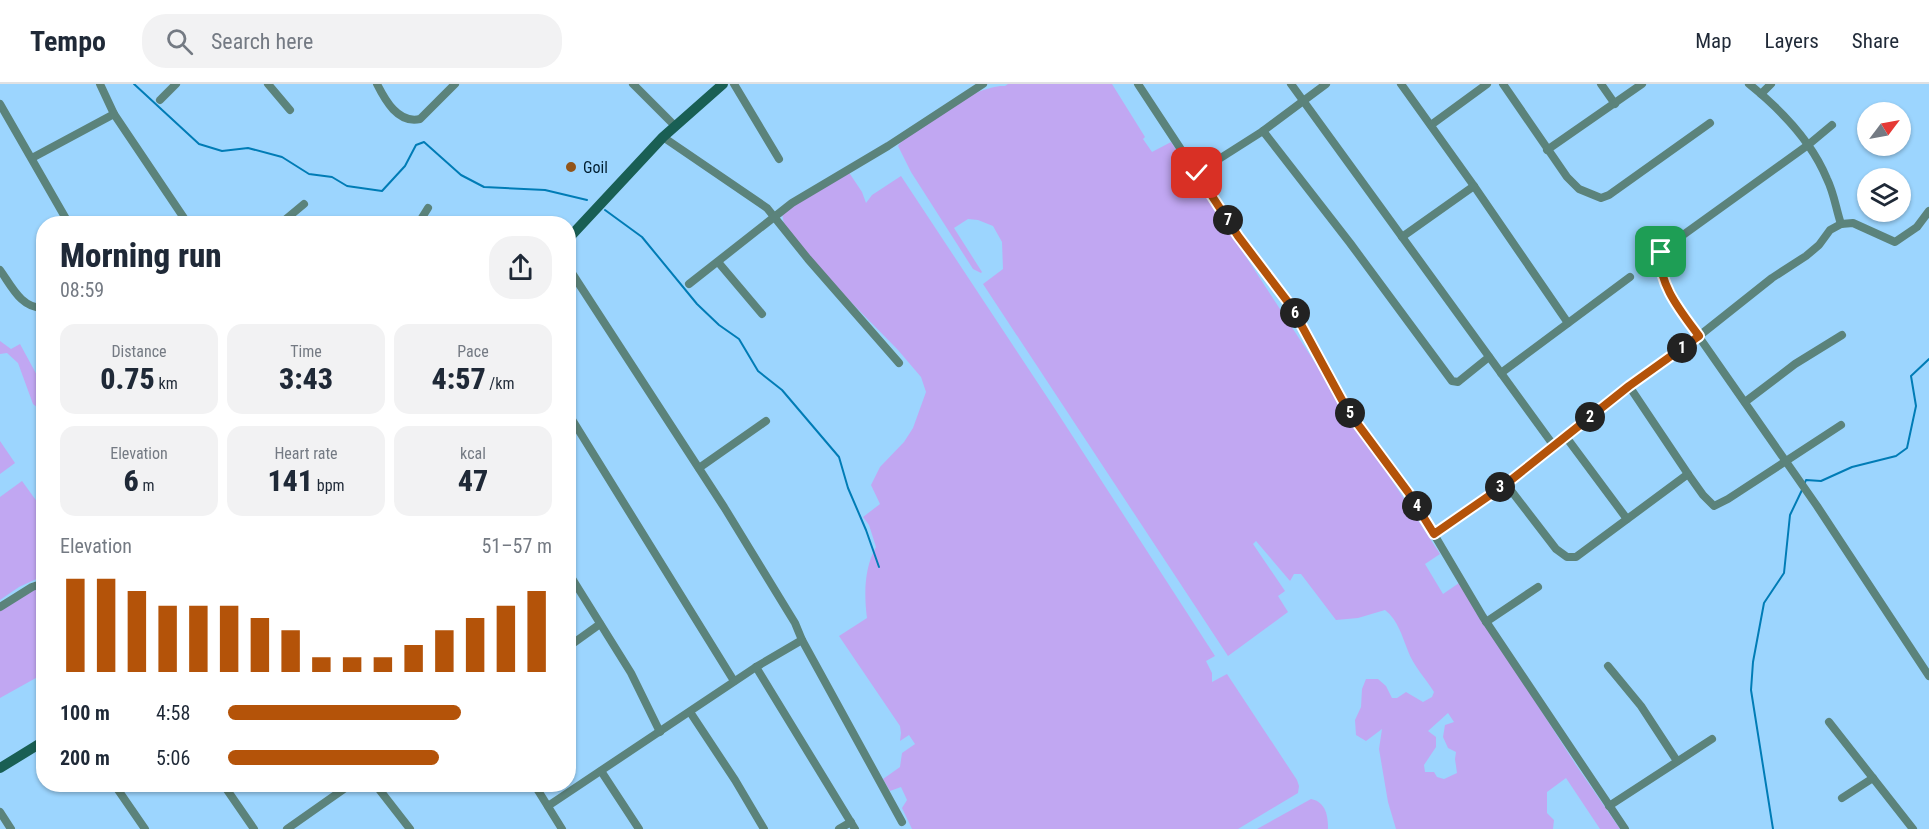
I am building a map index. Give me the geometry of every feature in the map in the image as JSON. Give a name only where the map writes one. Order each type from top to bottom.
[{"type":"street","points":[[100,84],[114,114],[183,216]]},
{"type":"street","points":[[160,100],[176,84]]},
{"type":"street","points":[[268,84],[290,110]]},
{"type":"street","points":[[377,84],[391,108],[400,115],[414,120],[420,119],[455,84]]},
{"type":"street","points":[[633,84],[675,126]]},
{"type":"street","points":[[576,230],[663,137],[723,84]]},
{"type":"street","points":[[734,84],[779,159]]},
{"type":"street","points":[[1138,84],[1238,236],[1291,306],[1348,411],[1408,492],[1486,622],[1625,829]]},
{"type":"street","points":[[1292,84],[1554,446]]},
{"type":"street","points":[[1197,173],[1263,131],[1326,84]]},
{"type":"street","points":[[1401,84],[1568,323]]},
{"type":"street","points":[[1431,125],[1487,84]]},
{"type":"street","points":[[1503,84],[1567,177],[1579,189],[1601,198],[1609,195],[1710,123]]},
{"type":"street","points":[[1601,84],[1615,104]]},
{"type":"street","points":[[1547,150],[1642,84]]},
{"type":"street","points":[[1749,84],[1808,145],[1827,177],[1841,224]]},
{"type":"street","points":[[1761,94],[1771,84]]},
{"type":"street","points":[[690,284],[792,203],[888,146],[979,85]]},
{"type":"street","points":[[0,104],[3,117],[32,158],[65,216]]},
{"type":"street","points":[[32,158],[114,114]]},
{"type":"street","points":[[1832,125],[1661,252],[1662,274],[1683,314],[1926,666],[1929,676]]},
{"type":"street","points":[[1263,131],[1350,243],[1452,381],[1458,382],[1489,357]]},
{"type":"street","points":[[663,137],[757,199],[775,216],[808,259],[899,363]]},
{"type":"street","points":[[1402,237],[1474,186]]},
{"type":"street","points":[[290,216],[304,204]]},
{"type":"street","points":[[423,216],[428,208]]},
{"type":"street","points":[[1434,534],[1506,484],[1629,386],[1699,336],[1772,278],[1815,249],[1830,230],[1841,224],[1860,225],[1895,242],[1917,227],[1929,211]]},
{"type":"street","points":[[718,262],[762,314]]},
{"type":"street","points":[[0,270],[24,303],[36,307]]},
{"type":"street","points":[[1501,373],[1630,277]]},
{"type":"street","points":[[576,279],[699,468],[795,623],[802,640],[902,822]]},
{"type":"street","points":[[1745,402],[1809,355],[1842,335]]},
{"type":"street","points":[[1629,386],[1688,474],[1714,506],[1841,425]]},
{"type":"street","points":[[699,468],[766,422]]},
{"type":"street","points":[[576,426],[734,681]]},
{"type":"street","points":[[1566,436],[1627,519]]},
{"type":"street","points":[[1506,484],[1556,549],[1567,557],[1580,555],[1688,474]]},
{"type":"street","points":[[576,585],[635,680],[660,732]]},
{"type":"street","points":[[0,608],[36,586]]},
{"type":"street","points":[[1486,622],[1538,587]]},
{"type":"street","points":[[576,641],[600,624]]},
{"type":"street","points":[[576,788],[734,681],[802,640]]},
{"type":"street","points":[[1608,666],[1641,706],[1677,761]]},
{"type":"street","points":[[756,667],[853,825],[839,829]]},
{"type":"street","points":[[690,712],[764,829]]},
{"type":"street","points":[[1829,722],[1913,829]]},
{"type":"street","points":[[1609,806],[1712,739]]},
{"type":"street","points":[[0,768],[36,746]]},
{"type":"street","points":[[601,771],[639,829]]},
{"type":"street","points":[[1842,798],[1873,778]]},
{"type":"street","points":[[120,792],[145,829]]},
{"type":"street","points":[[229,792],[254,829]]},
{"type":"street","points":[[287,829],[340,792]]},
{"type":"street","points":[[381,792],[410,829]]},
{"type":"street","points":[[539,792],[562,829]]},
{"type":"street","points":[[548,806],[569,792]]},
{"type":"street","points":[[0,812],[11,829]]},
{"type":"shaded area","points":[[1008,84],[1112,84],[1152,152],[1171,142],[1440,554],[1425,564],[1443,594],[1459,583],[1620,829],[1600,829],[1566,778],[1547,792],[1547,813],[1554,820],[1553,829],[1396,829],[1388,802],[1379,749],[1382,729],[1366,741],[1356,735],[1355,720],[1361,707],[1362,689],[1366,679],[1378,679],[1386,686],[1392,698],[1397,698],[1406,692],[1423,702],[1432,697],[1434,692],[1410,656],[1396,623],[1385,610],[1358,618],[1336,620],[1301,574],[1294,574],[1290,581],[1256,541],[1253,544],[1285,591],[1278,596],[1288,612],[1228,656],[983,284],[1003,269],[1002,242],[993,226],[968,219],[954,228],[981,273],[973,269],[911,172],[898,146],[918,127],[947,107],[979,92]],"holes":[[[1448,713],[1454,722],[1445,725],[1443,737],[1448,748],[1456,752],[1457,773],[1444,779],[1437,777],[1434,772],[1425,772],[1424,765],[1436,747],[1436,737],[1428,731]]]},
{"type":"shaded area","points":[[848,171],[862,192],[866,203],[872,195],[901,176],[1215,656],[1206,661],[1212,673],[1212,682],[1227,674],[1297,780],[1298,793],[1238,829],[912,829],[902,808],[907,800],[901,787],[890,791],[883,779],[900,767],[902,753],[915,744],[909,735],[900,741],[900,726],[839,636],[867,618],[866,582],[869,564],[876,547],[869,525],[863,517],[880,504],[871,485],[880,467],[904,442],[913,428],[926,392],[921,377],[898,350],[796,242],[784,225],[782,213]]},
{"type":"shaded area","points":[[0,341],[11,349],[20,344],[36,373],[36,406],[33,404],[18,363],[7,353],[0,354]]},
{"type":"shaded area","points":[[0,441],[15,463],[0,474]]},
{"type":"shaded area","points":[[22,481],[36,500],[36,579],[0,600],[0,497]]},
{"type":"shaded area","points":[[36,588],[36,678],[0,698],[0,610]]},
{"type":"shaded area","points":[[1311,799],[1323,806],[1327,815],[1328,829],[1257,829]]},
{"type":"waterway","points":[[134,84],[199,144],[222,151],[248,148],[282,157],[309,174],[332,177],[347,186],[382,191],[405,166],[416,145],[424,142],[461,175],[484,187],[545,190],[587,200]]},
{"type":"waterway","points":[[605,210],[642,237],[697,304],[719,325],[739,339],[758,371],[782,390],[839,457],[848,488],[879,567]]},
{"type":"waterway","points":[[1804,485],[1806,480],[1821,481],[1852,467],[1896,456],[1907,448],[1916,406],[1911,376],[1929,359]]},
{"type":"waterway","points":[[1773,829],[1751,690],[1753,662],[1764,603],[1784,573],[1790,515],[1802,490]]},
{"type":"place","name":"Goil","points":[[571,167]]},
{"type":"route","points":[[1197,173],[1238,236],[1291,306],[1348,411],[1408,492],[1434,534],[1506,484],[1629,386],[1699,336],[1683,314],[1662,274],[1661,252]]}]
